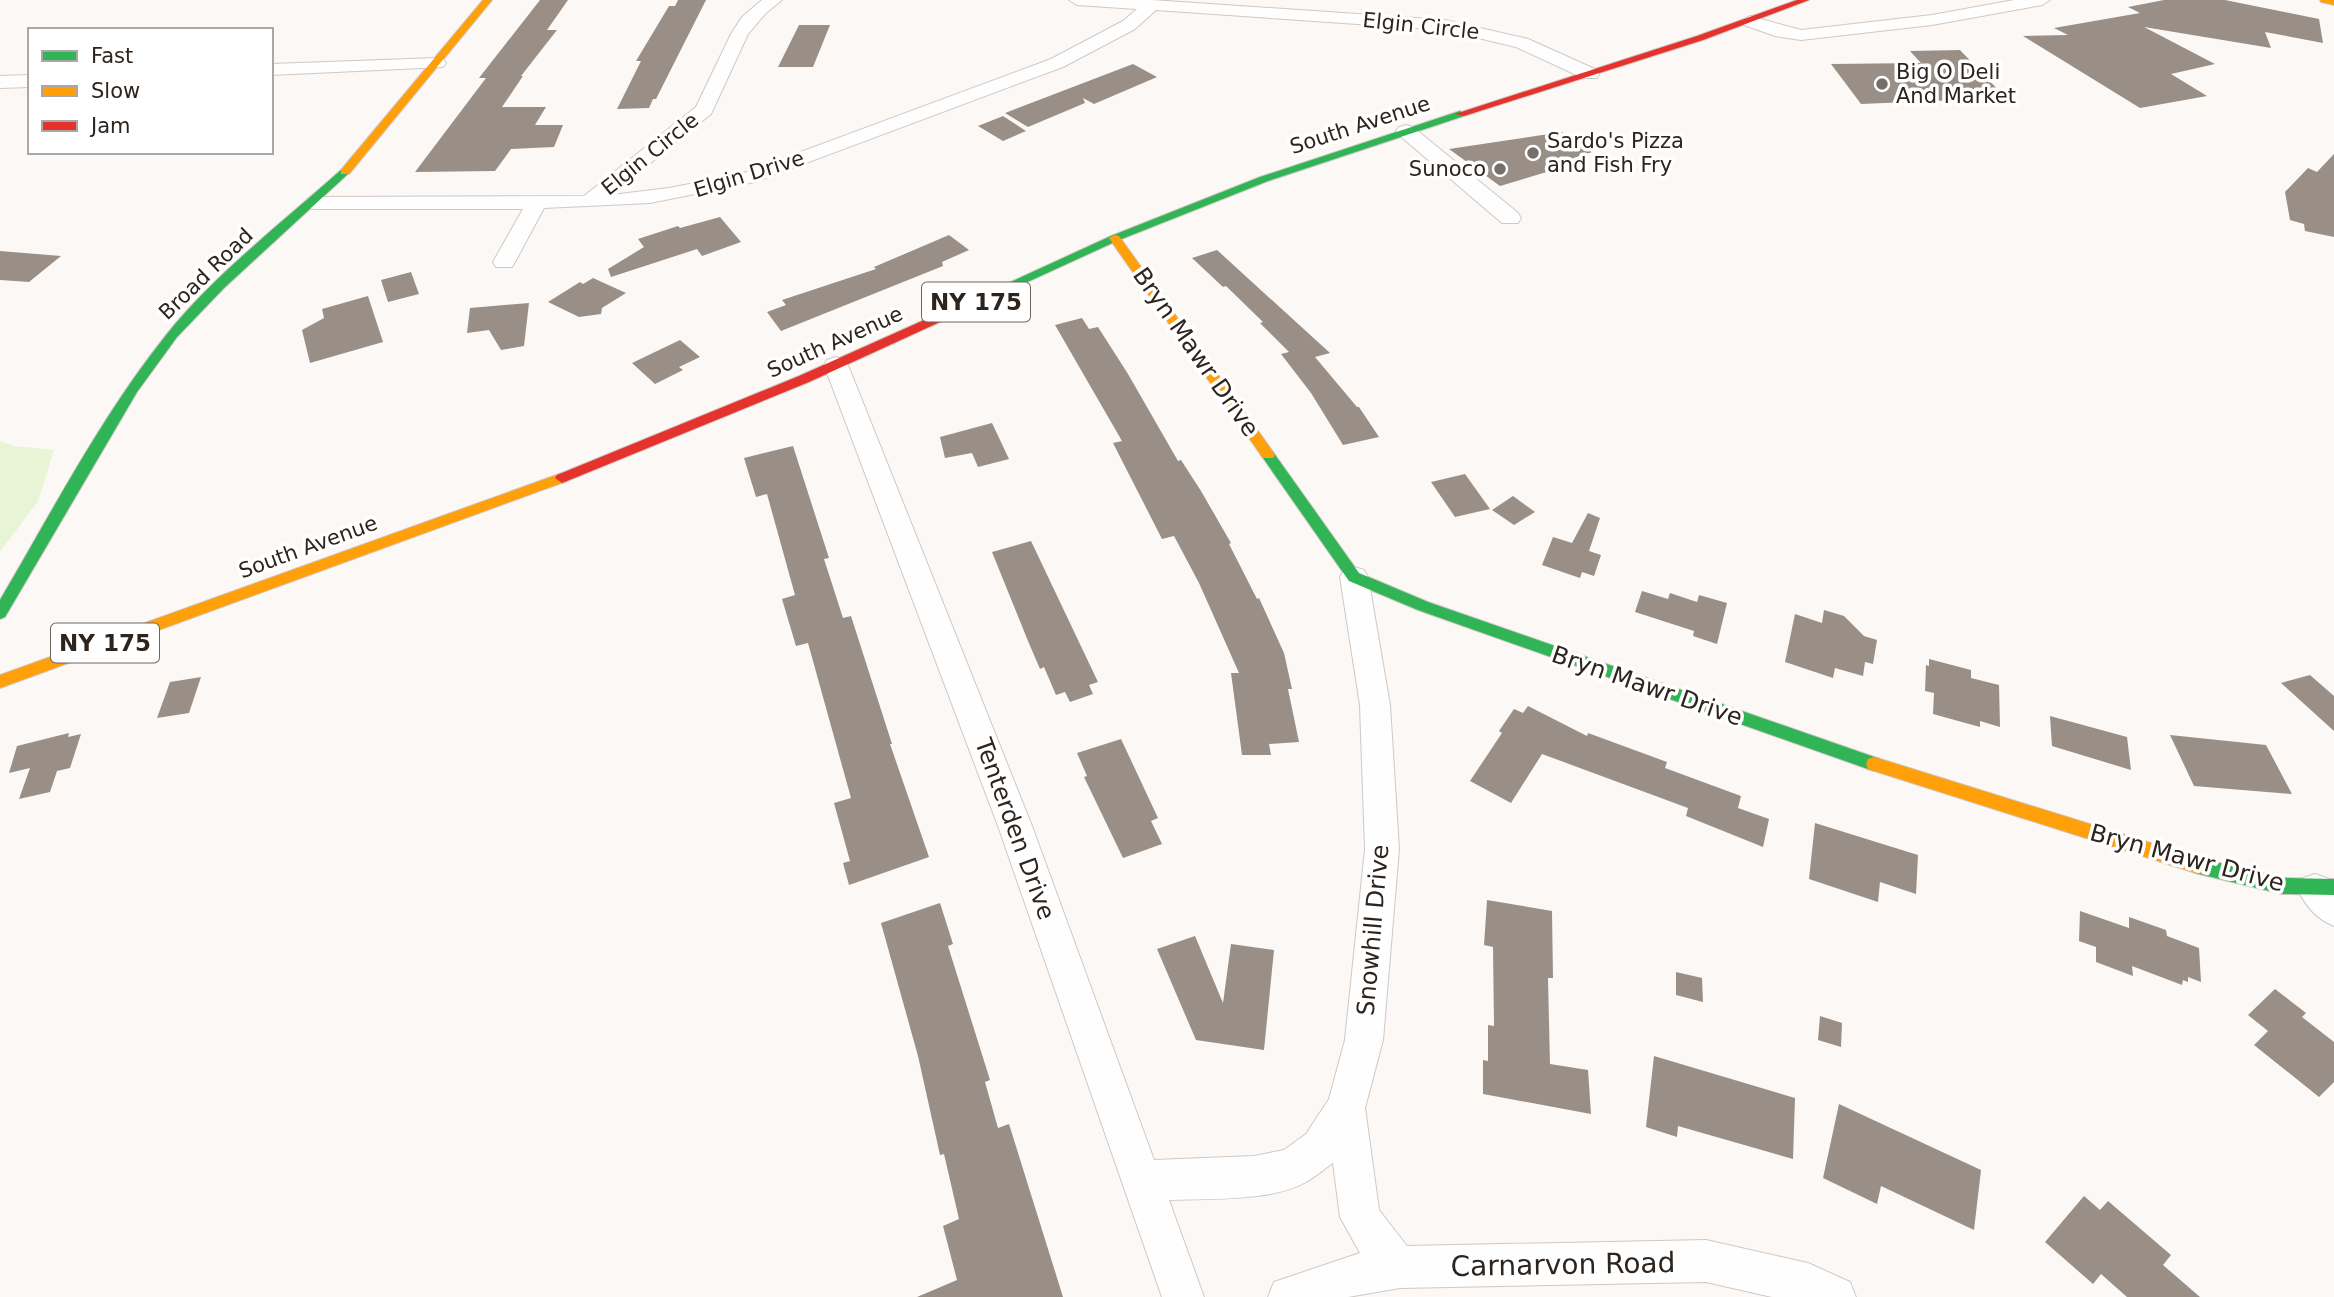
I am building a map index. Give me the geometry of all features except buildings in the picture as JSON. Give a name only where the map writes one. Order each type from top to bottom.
[{"type":"street","name":"Broad Road","points":[[0,613],[131,390],[173,334],[220,285],[349,169],[488,0]]},
{"type":"street","name":"Elgin Circle","points":[[589,202],[704,110],[714,94],[744,26],[758,10],[774,0]]},
{"type":"street","name":"Elgin Circle","points":[[1077,0],[1445,25],[1522,43],[1590,74]]},
{"type":"street","name":"South Avenue","points":[[0,682],[555,481],[836,365],[1115,239],[1264,179],[1406,131],[1590,74],[1805,0]]},
{"type":"street","points":[[1750,21],[1781,32],[1801,35],[1932,20],[2042,0]]},
{"type":"street","points":[[2324,0],[2334,2]]},
{"type":"street","name":"Elgin Drive","points":[[314,203],[589,202],[678,194],[748,178],[1057,63],[1129,25],[1152,5]]},
{"type":"street","points":[[273,70],[437,63]]},
{"type":"street","points":[[0,82],[28,81]]},
{"type":"street","points":[[1406,131],[1510,218]]},
{"type":"street","points":[[504,262],[537,203]]},
{"type":"street","name":"Bryn Mawr Drive","points":[[1115,239],[1354,577],[1436,611],[1825,748],[2183,862],[2270,885],[2328,896]]},
{"type":"street","name":"Tenterden Drive","points":[[836,365],[1015,826],[1183,1297]]},
{"type":"street","name":"Snowhill Drive","points":[[1354,577],[1375,705],[1382,849],[1364,1040],[1346,1108],[1360,1217],[1387,1256],[1400,1267]]},
{"type":"street","points":[[1141,1181],[1254,1176],[1292,1168],[1320,1148],[1346,1108]]},
{"type":"street","name":"Carnarvon Road","points":[[1289,1297],[1348,1276],[1400,1267],[1706,1261],[1808,1284],[1835,1297]]},
{"type":"green space","points":[[0,441],[14,446],[54,450],[38,501],[0,552]]},
{"type":"traffic: fast","points":[[960,308],[1115,238],[1264,179],[1460,114]]},
{"type":"traffic: fast","points":[[0,613],[131,390],[173,334],[220,285],[345,172]]},
{"type":"traffic: fast","points":[[1268,455],[1354,577],[1423,606],[1874,764]]},
{"type":"traffic: fast","points":[[2199,866],[2282,886],[2334,887]]},
{"type":"traffic: slow","points":[[345,172],[488,0]]},
{"type":"traffic: slow","points":[[2324,0],[2334,2]]},
{"type":"traffic: slow","points":[[1115,238],[1268,455]]},
{"type":"traffic: slow","points":[[0,682],[562,478]]},
{"type":"traffic: slow","points":[[1874,764],[2199,866]]},
{"type":"traffic: jam","points":[[1460,114],[1700,38],[1805,0]]},
{"type":"traffic: jam","points":[[562,478],[804,379],[960,308]]},
{"type":"place","name":"Big O Deli And Market","points":[[1882,84]]},
{"type":"place","name":"Sardo's Pizza and Fish Fry","points":[[1533,153]]},
{"type":"place","name":"Sunoco","points":[[1500,169]]}]
